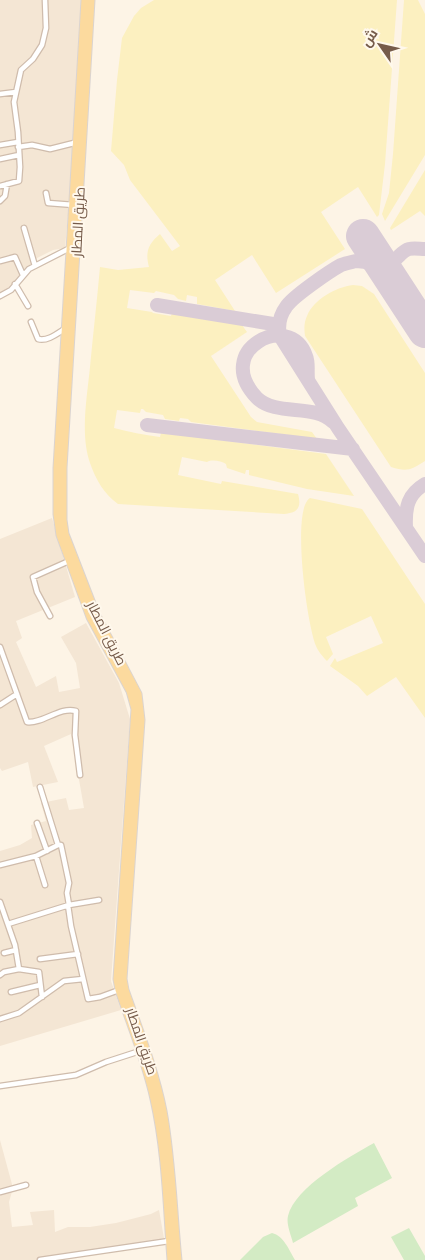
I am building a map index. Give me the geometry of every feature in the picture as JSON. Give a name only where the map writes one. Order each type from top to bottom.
[{"type":"main road","name":"طريق المطار","points":[[85,0],[71,248],[63,468],[64,527],[92,606],[138,694],[142,711],[122,979],[127,1004],[150,1083],[159,1127],[171,1260]]},
{"type":"main road","name":"طريق المطار","points":[[91,0],[70,303],[66,328],[56,514],[60,536],[90,616],[130,691],[135,709],[117,974],[119,990],[127,1004],[152,1066],[163,1111],[178,1260]]},
{"type":"street","points":[[0,186],[19,181],[19,155],[14,104],[21,70],[34,57],[42,44],[46,28],[45,0]]},
{"type":"street","points":[[0,94],[16,92]]},
{"type":"street","points":[[0,145],[32,145],[50,149],[78,142]]},
{"type":"street","points":[[0,159],[19,155]]},
{"type":"street","points":[[0,201],[5,195],[7,184]]},
{"type":"street","points":[[46,193],[48,203],[74,205]]},
{"type":"street","points":[[24,228],[35,266]]},
{"type":"street","points":[[0,296],[10,290],[23,275],[35,266],[71,248]]},
{"type":"street","points":[[0,261],[14,257],[23,275]]},
{"type":"street","points":[[15,284],[28,306]]},
{"type":"street","points":[[31,322],[40,340],[47,339],[66,328]]},
{"type":"street","points":[[50,616],[32,577],[69,561]]},
{"type":"street","points":[[0,647],[28,722],[36,722],[65,711],[74,709],[76,711],[74,735],[80,775]]},
{"type":"street","points":[[0,663],[6,661]]},
{"type":"street","points":[[0,705],[17,694]]},
{"type":"street","points":[[40,787],[58,845],[62,847],[66,860],[69,883],[68,905],[89,1000],[119,990]]},
{"type":"street","points":[[37,823],[47,850]]},
{"type":"street","points":[[0,865],[36,856],[58,845]]},
{"type":"street","points":[[36,856],[45,885]]},
{"type":"street","points":[[0,922],[7,922],[68,905],[99,900]]},
{"type":"street","points":[[0,902],[16,950],[19,969]]},
{"type":"street","points":[[4,952],[16,950]]},
{"type":"street","points":[[40,960],[78,954]]},
{"type":"street","points":[[0,975],[4,972],[19,969],[38,972],[42,997]]},
{"type":"street","points":[[0,1019],[17,1014],[64,981],[83,979]]},
{"type":"street","points":[[11,992],[40,984]]},
{"type":"street","points":[[0,1086],[74,1076],[106,1062],[140,1051]]},
{"type":"street","points":[[0,1192],[26,1185]]},
{"type":"street","points":[[40,1260],[169,1241]]},
{"type":"shaded area","points":[[0,0],[83,0],[75,138],[65,248],[53,250],[37,258],[23,272],[11,289],[0,295]]},
{"type":"shaded area","points":[[52,518],[75,597],[16,621],[22,638],[16,642],[36,687],[56,676],[59,692],[80,688],[76,663],[61,637],[86,623],[119,683],[130,719],[111,981],[121,1010],[0,1046],[0,851],[20,845],[32,838],[31,825],[46,821],[41,803],[66,798],[69,810],[84,808],[71,734],[44,746],[58,782],[33,787],[28,762],[2,771],[0,768],[0,539]]},
{"type":"shaded area","points":[[0,1140],[13,1188],[9,1202],[12,1227],[33,1225],[30,1212],[54,1210],[55,1232],[68,1227],[90,1227],[116,1223],[151,1214],[159,1210],[165,1244],[60,1260],[0,1260]]},
{"type":"green space","points":[[374,1143],[392,1178],[355,1198],[358,1206],[293,1243],[288,1226],[288,1216],[301,1194],[324,1174]]},
{"type":"green space","points":[[409,1228],[425,1256],[425,1260],[404,1260],[391,1237]]},
{"type":"green space","points":[[272,1233],[283,1240],[295,1260],[240,1260],[263,1237]]},
{"type":"sand","points":[[154,0],[397,0],[385,164],[379,215],[377,217],[358,187],[321,212],[345,249],[276,293],[252,255],[215,280],[235,311],[197,304],[197,297],[187,295],[186,301],[178,299],[174,295],[156,291],[154,293],[130,290],[127,308],[171,316],[172,313],[242,325],[247,332],[211,356],[251,417],[257,422],[312,432],[317,439],[191,422],[188,419],[180,418],[179,421],[165,419],[163,415],[146,412],[143,409],[141,409],[140,413],[117,410],[114,428],[160,437],[161,433],[166,433],[326,454],[354,496],[307,489],[249,475],[249,470],[246,470],[245,474],[227,468],[226,464],[219,461],[207,462],[182,457],[178,475],[221,484],[222,481],[298,494],[299,506],[295,511],[284,514],[118,504],[105,491],[92,469],[85,440],[85,416],[100,267],[118,270],[149,267],[148,249],[160,234],[172,251],[180,246],[130,180],[124,165],[111,151],[122,38],[134,16],[141,8]]},
{"type":"sand","points":[[404,0],[418,0],[425,14],[425,155],[385,221],[382,214],[389,193]]},
{"type":"sand","points":[[425,170],[425,216],[420,211],[391,230],[390,228]]},
{"type":"sand","points":[[353,285],[362,286],[374,294],[425,373],[425,461],[412,468],[405,470],[391,467],[305,336],[305,321],[315,304],[333,291]]},
{"type":"sand","points":[[310,498],[362,509],[425,604],[425,718],[396,677],[367,696],[358,686],[330,666],[335,658],[337,662],[383,643],[371,616],[326,637],[333,654],[327,661],[317,648],[312,634],[302,568],[302,523],[304,507]]},
{"type":"taxiway","points":[[409,307],[401,303],[391,291],[388,277],[389,269],[393,262],[406,250],[425,249]]},
{"type":"taxiway","points":[[388,274],[365,262],[356,261],[341,265],[312,284],[290,303],[281,317],[279,332],[338,428],[425,556]]},
{"type":"taxiway","points":[[157,305],[279,325]]},
{"type":"taxiway","points":[[308,379],[306,356],[297,343],[285,336],[271,336],[258,342],[248,351],[243,365],[245,381],[257,398],[265,404],[316,413],[325,416],[333,422]]},
{"type":"taxiway","points":[[147,425],[353,449]]},
{"type":"taxiway","points":[[406,527],[406,513],[411,497],[425,484]]},
{"type":"runway","points":[[363,236],[425,331]]}]
